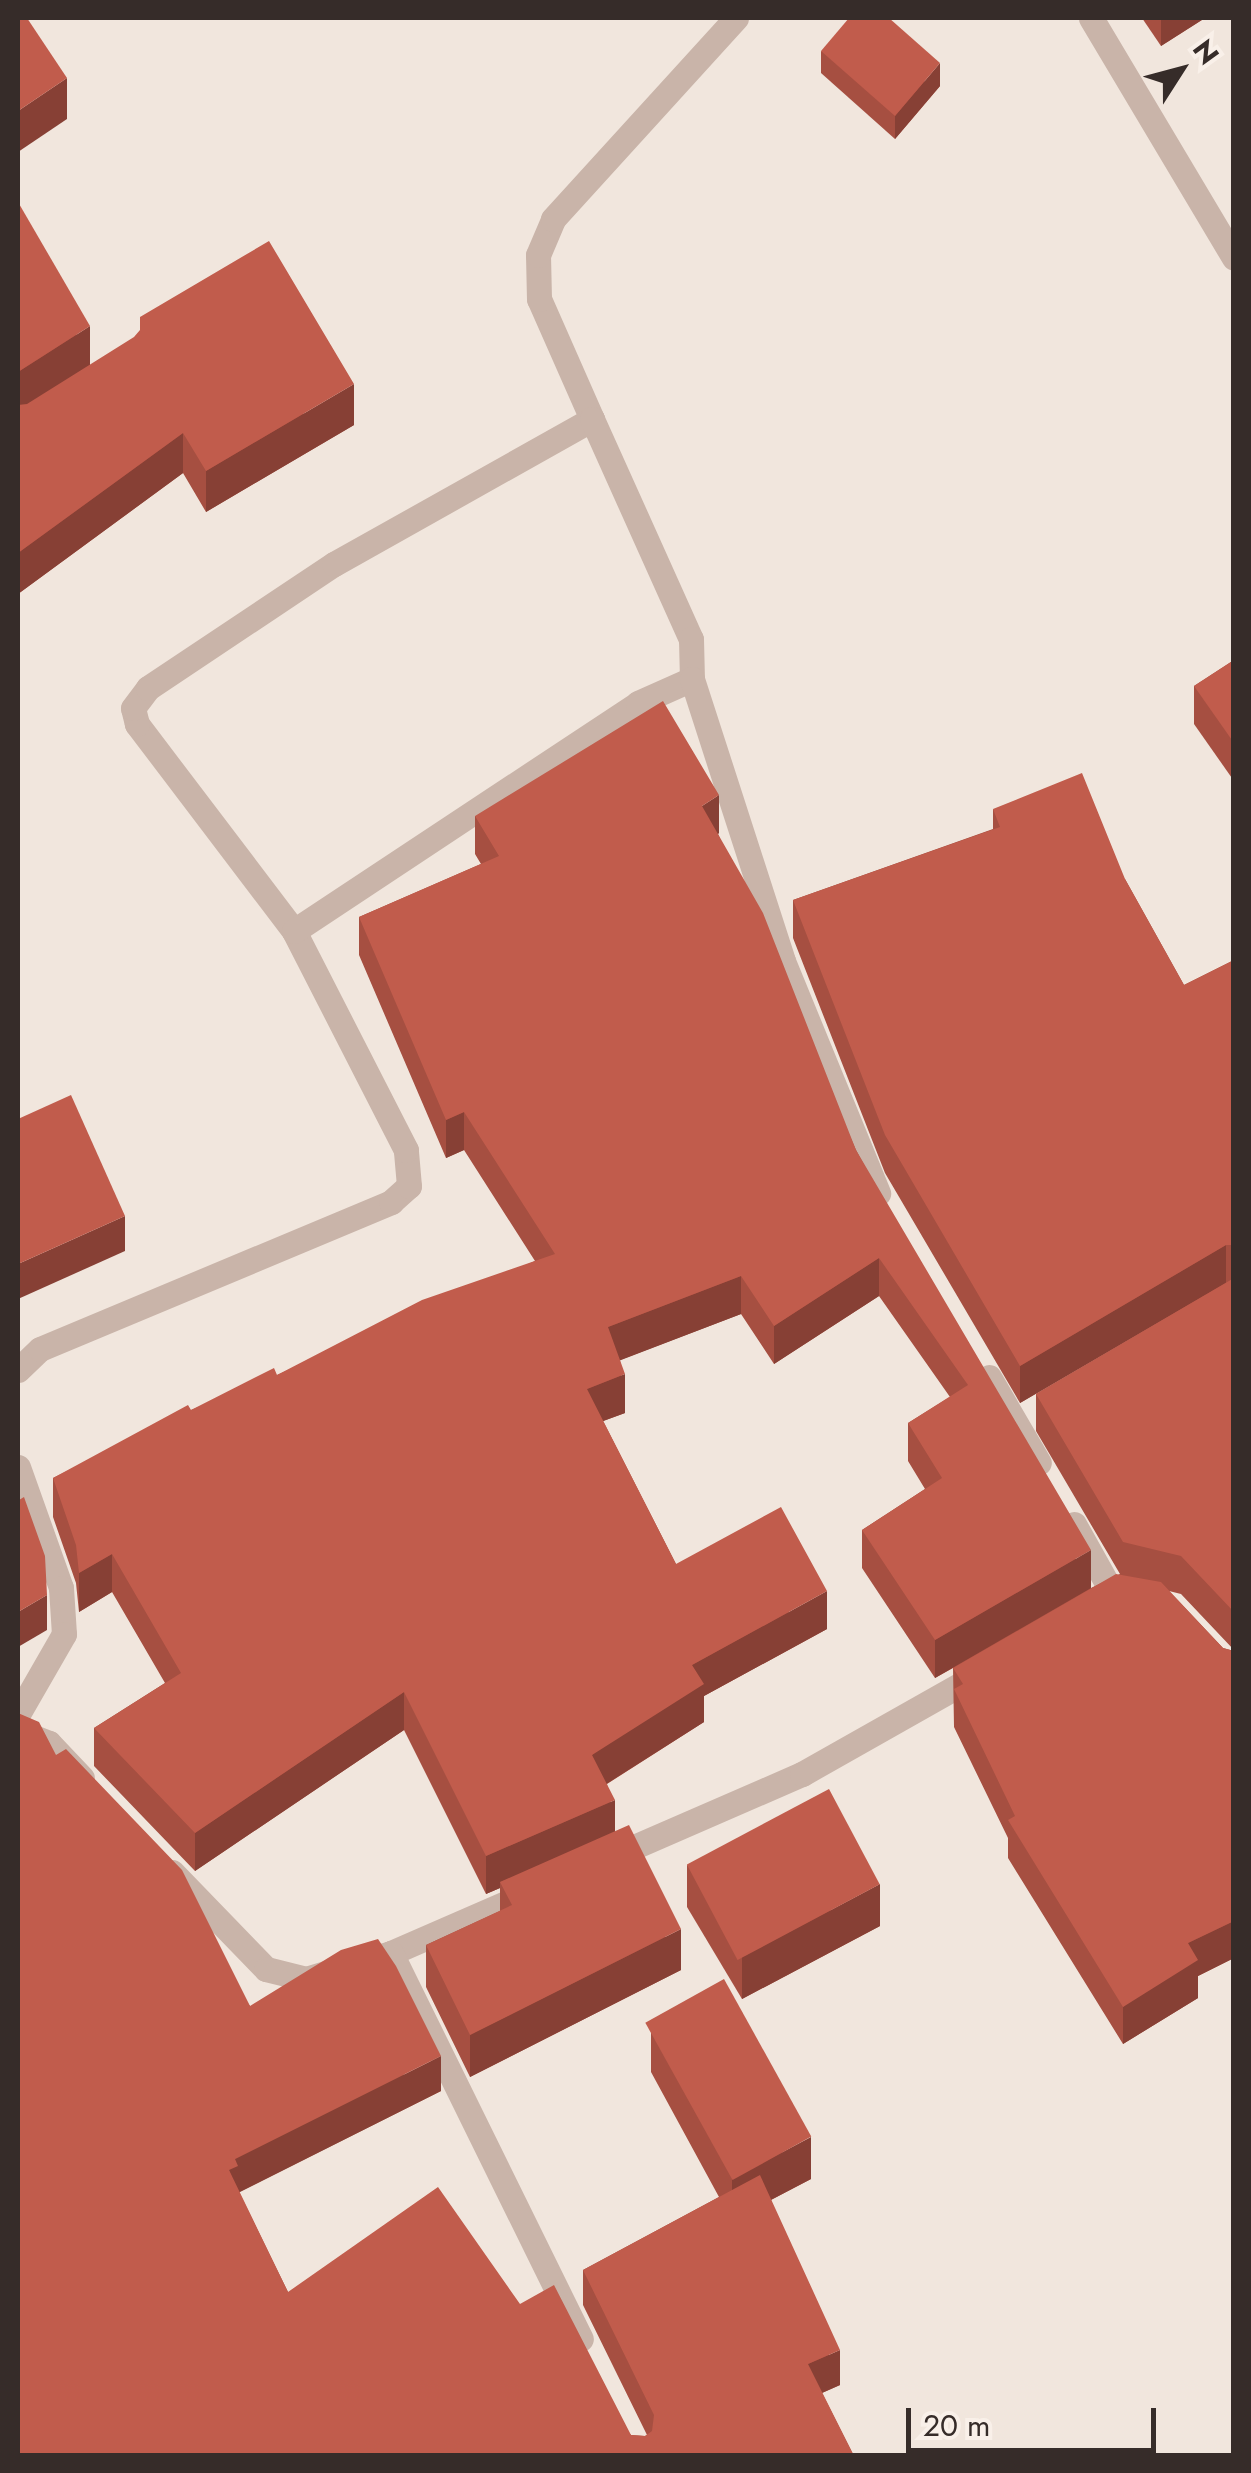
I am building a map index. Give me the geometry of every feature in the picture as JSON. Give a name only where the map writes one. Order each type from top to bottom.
[{"type":"street","points":[[736,18],[552,219],[538,255],[539,299],[691,639],[692,679],[783,961],[870,1180],[890,1212]]},
{"type":"street","points":[[1091,18],[1234,258]]},
{"type":"street","points":[[18,1370],[40,1350],[391,1202],[408,1186],[406,1150],[294,931],[136,724],[133,708],[138,700],[334,564],[523,453],[592,419]]},
{"type":"street","points":[[294,931],[638,703],[692,679]]},
{"type":"street","points":[[978,1359],[1026,1420],[1105,1598],[1142,1598]]},
{"type":"street","points":[[18,1467],[61,1588],[64,1634],[18,1714]]},
{"type":"street","points":[[588,1867],[802,1774],[1003,1660]]},
{"type":"street","points":[[18,1731],[50,1744],[102,1799]]},
{"type":"street","points":[[156,1855],[266,1968],[306,1979],[391,1953],[552,1883]]},
{"type":"street","points":[[391,1953],[589,2356]]},
{"type":"building","points":[[18,18],[27,18],[67,78],[18,111]]},
{"type":"building","points":[[849,18],[889,18],[940,63],[895,116],[821,51]]},
{"type":"building","points":[[18,202],[90,326],[18,372]]},
{"type":"building","points":[[269,241],[354,384],[206,471],[183,433],[18,553],[18,405],[27,404],[134,337],[140,330],[140,317]]},
{"type":"building","points":[[1234,660],[1234,743],[1194,686]]},
{"type":"building","points":[[663,701],[719,795],[702,806],[763,913],[856,1150],[1091,1550],[935,1640],[862,1530],[942,1478],[908,1423],[968,1385],[879,1258],[774,1326],[741,1276],[608,1327],[625,1374],[587,1389],[676,1564],[781,1507],[827,1591],[692,1665],[704,1684],[592,1755],[615,1800],[486,1856],[404,1692],[195,1833],[94,1728],[181,1673],[112,1554],[79,1573],[76,1545],[53,1478],[188,1405],[191,1410],[274,1368],[277,1375],[422,1300],[555,1254],[464,1112],[446,1120],[359,917],[499,856],[475,816]]},
{"type":"building","points":[[1082,773],[1125,879],[1184,985],[1234,960],[1234,1245],[1226,1245],[1020,1366],[885,1135],[793,900],[1000,827],[993,809]]},
{"type":"building","points":[[71,1095],[125,1216],[18,1264],[18,1119]]},
{"type":"building","points":[[1234,1278],[1234,1612],[1181,1556],[1123,1542],[1036,1394]]},
{"type":"building","points":[[18,1497],[24,1497],[45,1556],[47,1595],[18,1612]]},
{"type":"building","points":[[1116,1574],[1161,1582],[1223,1648],[1234,1651],[1234,1921],[1188,1943],[1198,1960],[1123,2007],[1008,1820],[1015,1816],[954,1689],[963,1684],[953,1668]]},
{"type":"building","points":[[18,1713],[39,1722],[56,1755],[66,1749],[182,1870],[250,2006],[341,1950],[378,1939],[396,1966],[441,2056],[235,2159],[238,2166],[229,2170],[288,2292],[438,2187],[520,2304],[554,2285],[631,2435],[645,2436],[652,2431],[654,2415],[583,2270],[760,2175],[840,2350],[808,2364],[854,2456],[18,2456]]},
{"type":"building","points":[[829,1789],[880,1884],[738,1960],[687,1865]]},
{"type":"building","points":[[629,1825],[681,1929],[470,2035],[426,1945],[512,1905],[500,1882]]},
{"type":"building","points":[[724,1979],[811,2136],[733,2180],[645,2023]]}]
